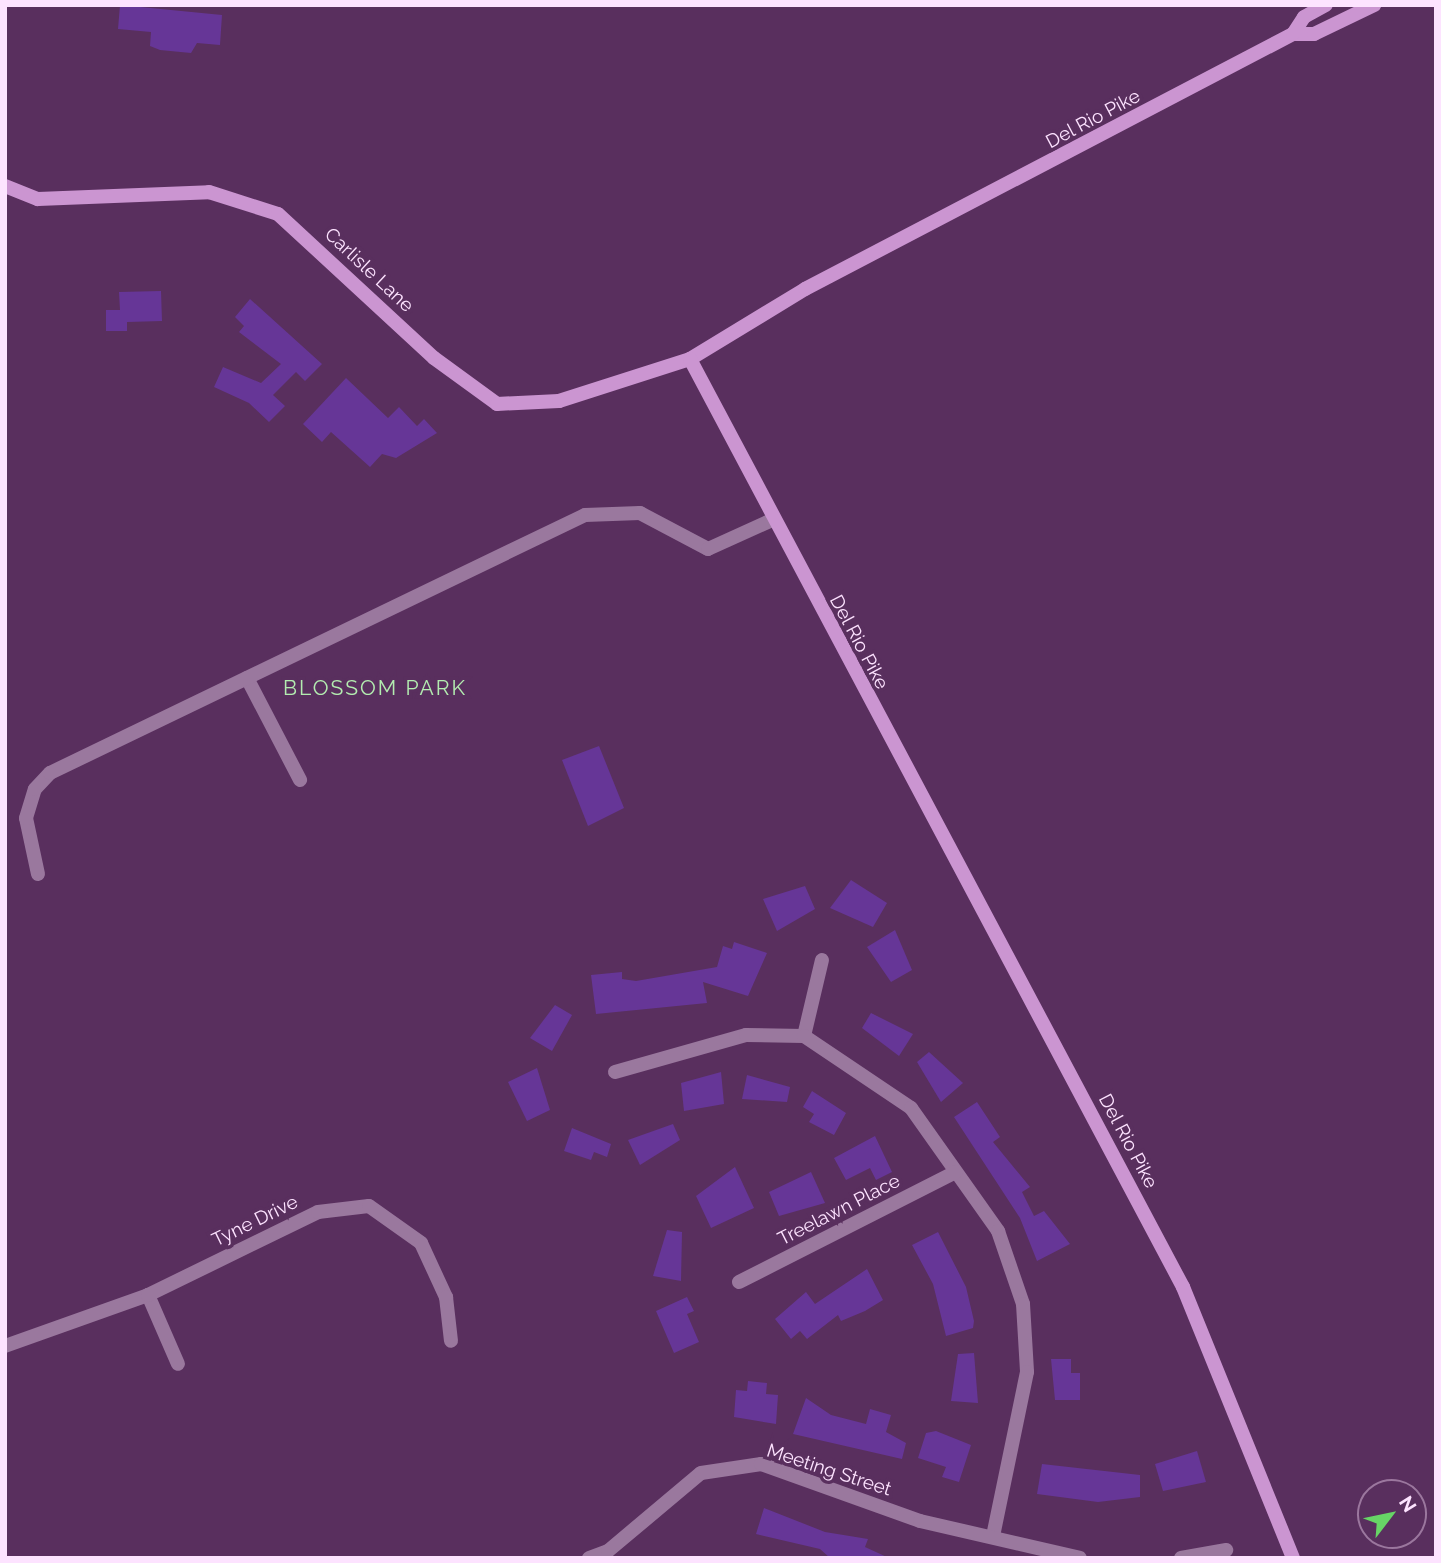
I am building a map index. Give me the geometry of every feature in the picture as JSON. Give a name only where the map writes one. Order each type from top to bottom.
[{"type":"street","name":"Del Rio Pike","points":[[1293,34],[1304,17],[1326,5]]},
{"type":"street","name":"Del Rio Pike","points":[[1293,1558],[1182,1287],[690,359],[805,289],[1293,34],[1314,34],[1374,5]]},
{"type":"street","name":"Carlisle Lane","points":[[5,186],[38,200],[209,192],[278,214],[434,358],[497,404],[559,401],[690,359]]},
{"type":"street","points":[[37,874],[26,818],[35,789],[50,773],[585,515],[640,513],[708,549],[774,519]]},
{"type":"street","points":[[247,678],[300,780]]},
{"type":"street","points":[[804,1036],[822,960]]},
{"type":"street","points":[[615,1072],[746,1035],[804,1036],[911,1108],[998,1231],[1023,1304],[1027,1372],[993,1536]]},
{"type":"street","name":"Treelawn Place","points":[[739,1282],[956,1172]]},
{"type":"street","name":"Tyne Drive","points":[[5,1346],[148,1295],[318,1212],[369,1206],[421,1243],[446,1297],[450,1340]]},
{"type":"street","points":[[148,1295],[178,1364]]},
{"type":"street","name":"Meeting Street","points":[[589,1558],[608,1551],[701,1474],[761,1464],[920,1521],[1080,1558]]},
{"type":"street","points":[[1181,1558],[1226,1550]]},
{"type":"building","points":[[120,5],[222,15],[220,45],[197,43],[191,53],[160,50],[150,46],[151,32],[118,29]]},
{"type":"building","points":[[161,291],[162,321],[127,322],[127,331],[106,331],[106,310],[120,310],[119,292]]},
{"type":"building","points":[[250,299],[322,364],[305,381],[296,372],[273,395],[285,406],[269,422],[249,403],[214,387],[223,367],[261,383],[281,364],[239,332],[244,326],[235,317]]},
{"type":"building","points":[[346,378],[388,418],[399,407],[417,426],[424,419],[437,433],[396,458],[382,454],[370,467],[331,432],[322,442],[303,424]]},
{"type":"building","points":[[599,746],[624,808],[588,826],[562,760]]},
{"type":"building","points":[[851,880],[887,903],[873,927],[830,908]]},
{"type":"building","points":[[805,886],[815,909],[777,931],[763,899]]},
{"type":"building","points":[[895,930],[912,970],[891,982],[867,947]]},
{"type":"building","points":[[734,942],[767,953],[748,996],[703,982],[707,1003],[596,1014],[591,975],[622,972],[622,979],[636,981],[717,967],[723,946],[732,949]]},
{"type":"building","points":[[555,1005],[572,1015],[552,1051],[530,1038]]},
{"type":"building","points":[[871,1013],[913,1034],[899,1056],[862,1028]]},
{"type":"building","points":[[929,1052],[963,1083],[941,1102],[917,1062]]},
{"type":"building","points":[[537,1068],[550,1110],[527,1121],[508,1082]]},
{"type":"building","points":[[721,1072],[724,1104],[684,1111],[681,1083]]},
{"type":"building","points":[[747,1075],[790,1087],[787,1102],[742,1099]]},
{"type":"building","points":[[812,1091],[846,1113],[834,1135],[809,1122],[814,1114],[803,1107]]},
{"type":"building","points":[[977,1102],[1000,1137],[993,1142],[1030,1187],[1022,1192],[1034,1216],[1044,1211],[1070,1244],[1037,1261],[1020,1218],[954,1117]]},
{"type":"building","points":[[673,1124],[680,1140],[640,1165],[628,1140]]},
{"type":"building","points":[[572,1128],[611,1144],[607,1157],[594,1152],[591,1160],[564,1151]]},
{"type":"building","points":[[875,1136],[892,1172],[876,1180],[870,1168],[846,1180],[834,1158]]},
{"type":"building","points":[[735,1167],[754,1208],[711,1228],[696,1196]]},
{"type":"building","points":[[811,1172],[825,1203],[779,1216],[769,1192]]},
{"type":"building","points":[[667,1230],[682,1232],[681,1281],[653,1276]]},
{"type":"building","points":[[938,1232],[966,1287],[974,1321],[973,1328],[946,1336],[933,1284],[912,1245]]},
{"type":"building","points":[[867,1269],[883,1300],[865,1311],[841,1321],[838,1315],[807,1339],[800,1331],[791,1339],[775,1319],[806,1292],[815,1304]]},
{"type":"building","points":[[687,1297],[694,1311],[687,1314],[699,1342],[674,1353],[656,1311]]},
{"type":"building","points":[[974,1353],[978,1403],[951,1401],[958,1354]]},
{"type":"building","points":[[1051,1359],[1071,1359],[1071,1373],[1080,1373],[1080,1400],[1055,1400]]},
{"type":"building","points":[[748,1381],[767,1383],[766,1394],[778,1395],[776,1424],[734,1417],[736,1390],[747,1391]]},
{"type":"building","points":[[806,1398],[831,1415],[866,1424],[870,1409],[891,1415],[886,1432],[906,1443],[902,1459],[793,1434]]},
{"type":"building","points":[[936,1431],[971,1445],[959,1482],[942,1477],[946,1467],[918,1458],[926,1433]]},
{"type":"building","points":[[1197,1451],[1206,1482],[1163,1491],[1155,1464]]},
{"type":"building","points":[[1042,1464],[1140,1475],[1140,1497],[1098,1502],[1037,1494]]},
{"type":"building","points":[[764,1508],[825,1532],[868,1539],[865,1547],[889,1558],[830,1558],[820,1549],[756,1534]]},
{"type":"district","name":"BLOSSOM PARK","points":[[375,688]]}]
